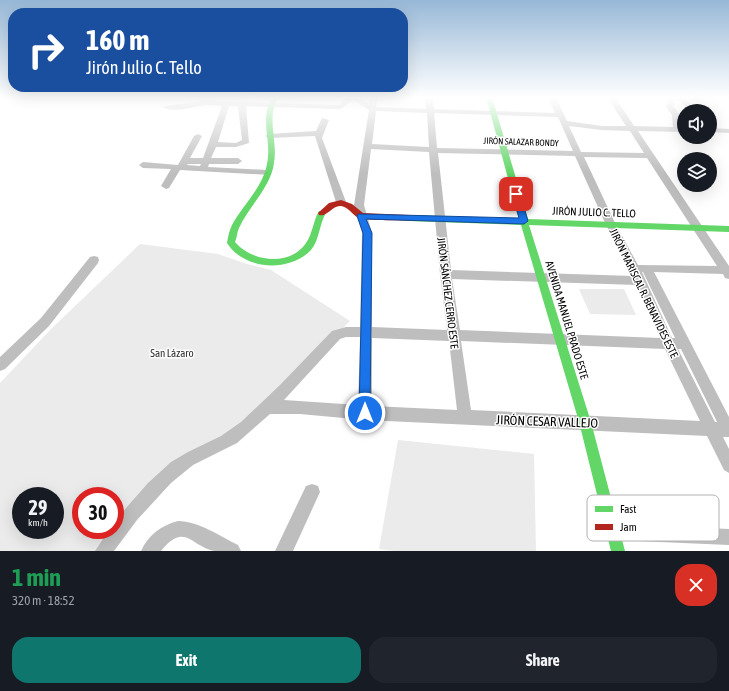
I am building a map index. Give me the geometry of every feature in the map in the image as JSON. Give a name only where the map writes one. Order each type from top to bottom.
[{"type":"street","points":[[204,165],[220,123]]},
{"type":"street","points":[[213,144],[236,145],[245,143],[243,123]]},
{"type":"street","points":[[268,123],[268,145],[272,160],[251,204],[232,234],[231,243],[240,255],[252,259],[281,262],[298,256],[315,234],[319,216],[328,208],[341,202],[348,204],[361,216]]},
{"type":"street","points":[[324,123],[318,133],[318,138],[341,202]]},
{"type":"street","points":[[365,413],[365,332],[368,233],[361,216],[359,205],[370,123]]},
{"type":"street","name":"JIRÓN SÁNCHEZ CERRO ESTE","points":[[432,123],[439,218],[465,418]]},
{"type":"street","name":"AVENIDA MANUEL PRADO ESTE","points":[[497,123],[524,221],[585,422],[604,495]]},
{"type":"street","name":"JIRÓN MARISCAL R. BENAVIDES ESTE","points":[[564,123],[611,225],[640,268],[641,281],[669,344],[729,465]]},
{"type":"street","points":[[579,123],[602,128],[677,130]]},
{"type":"street","points":[[628,123],[727,272]]},
{"type":"street","points":[[726,131],[729,138]]},
{"type":"street","points":[[269,136],[318,133]]},
{"type":"street","points":[[166,186],[181,165],[198,136]]},
{"type":"street","name":"JIRÓN SALAZAR BONDY","points":[[366,146],[434,150],[651,156]]},
{"type":"street","points":[[143,165],[204,165],[238,161]]},
{"type":"street","points":[[204,165],[267,173]]},
{"type":"street","name":"JIRÓN JULIO C. TELLO","points":[[361,216],[729,229]]},
{"type":"street","points":[[0,365],[45,322],[94,260]]},
{"type":"street","points":[[640,268],[727,272]]},
{"type":"street","points":[[640,268],[684,344],[729,430]]},
{"type":"street","points":[[446,274],[641,281]]},
{"type":"street","points":[[104,551],[160,480],[188,459],[219,447],[232,438],[266,407],[336,335],[346,332],[365,332],[560,341],[684,344]]},
{"type":"street","name":"JIRÓN CESAR VALLEJO","points":[[266,407],[300,407],[365,413],[585,422],[729,430]]},
{"type":"street","points":[[284,551],[312,492]]},
{"type":"street","points":[[150,551],[158,540],[168,532],[182,529],[232,551]]},
{"type":"street","points":[[719,537],[729,537]]},
{"type":"street","name":"AVENIDA MANUEL PRADO ESTE","points":[[615,541],[618,551]]},
{"type":"green space","name":"San Lázaro","points":[[140,244],[218,254],[271,270],[350,321],[247,424],[176,472],[124,530],[124,487],[72,487],[72,539],[116,539],[105,551],[0,551],[0,383],[51,329]]},
{"type":"green space","points":[[579,289],[624,289],[636,315],[590,314]]},
{"type":"green space","points":[[398,440],[534,454],[536,551],[394,551],[379,549]]},
{"type":"traffic: fast","points":[[268,123],[271,163],[257,193],[237,225],[231,243],[238,251],[257,261],[280,262],[290,259],[300,254],[311,243],[319,217],[322,213]]},
{"type":"traffic: fast","points":[[496,123],[524,221],[585,422],[604,495]]},
{"type":"traffic: fast","points":[[409,218],[729,229]]},
{"type":"traffic: fast","points":[[615,541],[618,551]]},
{"type":"traffic: jam","points":[[322,213],[332,205],[341,203],[349,206],[361,216],[409,218]]},
{"type":"route","points":[[365,413],[365,332],[368,233],[361,216],[524,221],[516,194]]}]
